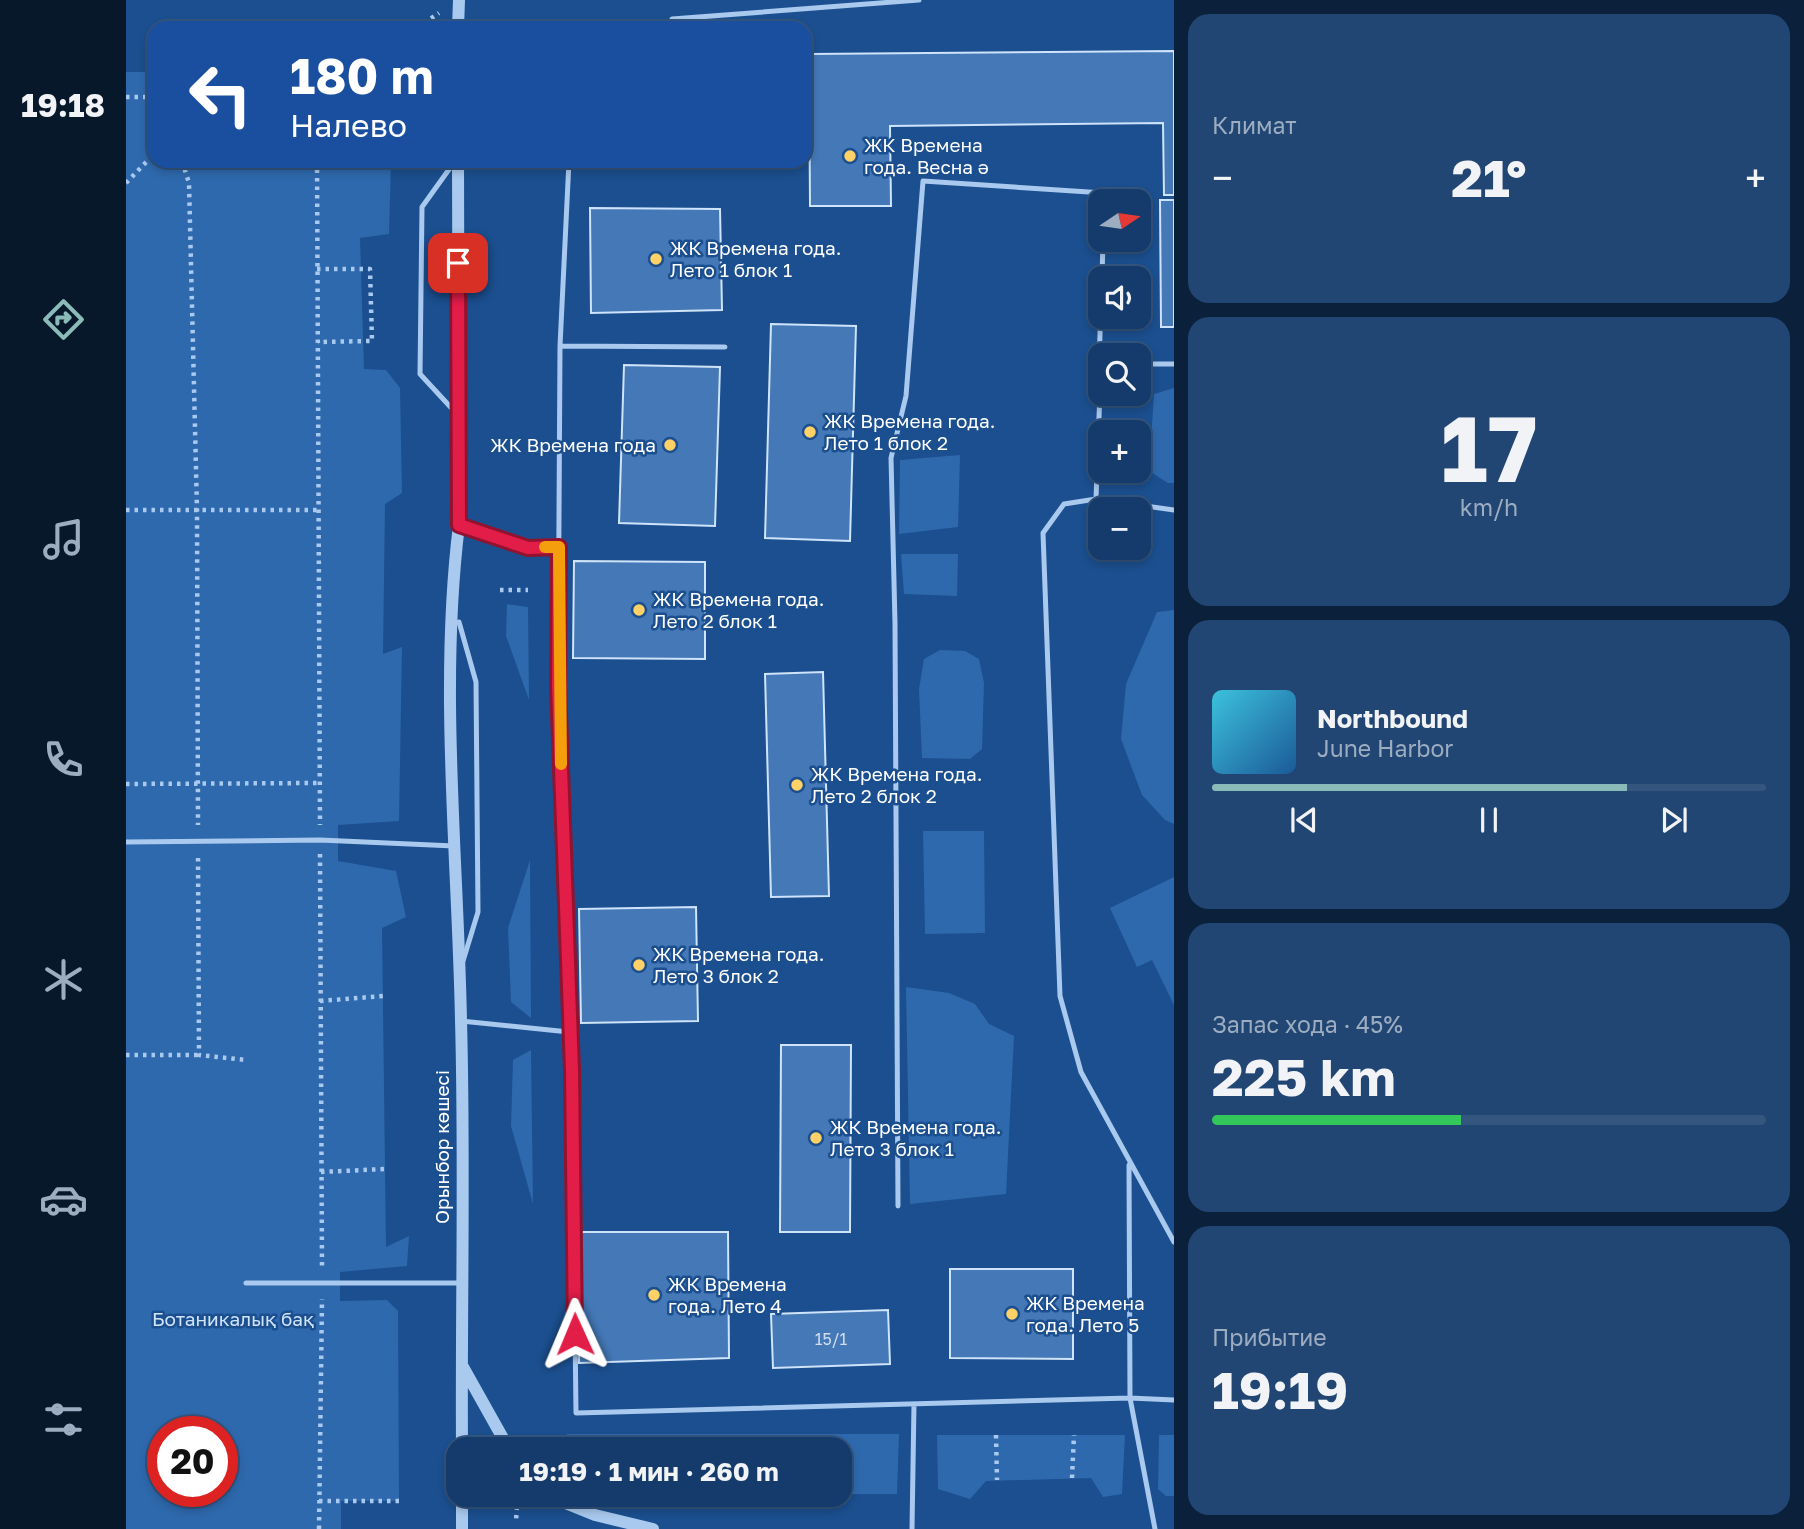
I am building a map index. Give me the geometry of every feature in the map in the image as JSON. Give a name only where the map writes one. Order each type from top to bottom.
[{"type":"street","points":[[458,21],[459,0]]},
{"type":"street","name":"Орынбор көшесі","points":[[454,846],[459,622],[456,168]]},
{"type":"street","name":"Орынбор көшесі","points":[[459,525],[451,592],[454,846],[461,1021],[462,1437]]},
{"type":"street","points":[[462,1363],[502,1437]]},
{"type":"street","points":[[462,1507],[462,1529]]},
{"type":"street","points":[[575,1507],[594,1515],[653,1529]]},
{"type":"lane","points":[[672,19],[919,0]]},
{"type":"lane","points":[[451,168],[422,207],[420,374],[458,416]]},
{"type":"lane","points":[[569,168],[560,346],[558,686],[569,1032],[576,1413],[1130,1398],[1174,1400]]},
{"type":"lane","points":[[898,1206],[895,624],[891,457],[906,396],[923,181],[1088,192]]},
{"type":"lane","points":[[560,346],[725,346]]},
{"type":"lane","points":[[1151,364],[1174,364]]},
{"type":"lane","points":[[1096,497],[1099,406]]},
{"type":"lane","points":[[1088,500],[1064,504],[1043,533],[1060,996],[1081,1072],[1174,1242]]},
{"type":"lane","points":[[1151,507],[1174,510]]},
{"type":"lane","points":[[459,525],[528,548],[559,547]]},
{"type":"lane","points":[[459,622],[476,682],[478,912],[460,974]]},
{"type":"lane","points":[[126,842],[320,840],[454,846]]},
{"type":"lane","points":[[461,1021],[569,1032]]},
{"type":"lane","points":[[1129,1162],[1130,1398],[1155,1529]]},
{"type":"lane","points":[[246,1283],[462,1283]]},
{"type":"lane","points":[[912,1529],[914,1404]]},
{"type":"path","points":[[126,97],[147,97]]},
{"type":"path","points":[[126,183],[147,162]]},
{"type":"path","points":[[184,168],[189,183],[197,510],[199,1055]]},
{"type":"path","points":[[317,269],[370,269],[372,341],[318,342]]},
{"type":"path","points":[[126,510],[318,510]]},
{"type":"path","points":[[500,590],[528,590]]},
{"type":"path","points":[[126,784],[320,783]]},
{"type":"path","points":[[320,1001],[383,996]]},
{"type":"path","points":[[126,1055],[199,1055],[246,1060]]},
{"type":"path","points":[[321,1172],[385,1169]]},
{"type":"path","points":[[996,1435],[998,1480]]},
{"type":"path","points":[[1072,1478],[1074,1435]]},
{"type":"path","points":[[319,1501],[399,1501]]},
{"type":"path","points":[[516,1521],[517,1507]]},
{"type":"green space","name":"Ботаникалық бақ","points":[[126,72],[147,72],[147,168],[391,168],[389,234],[360,238],[364,369],[386,370],[400,388],[402,493],[385,504],[383,654],[402,647],[399,821],[338,825],[338,861],[396,871],[406,917],[382,928],[386,1247],[409,1236],[407,1266],[340,1272],[340,1301],[387,1300],[398,1311],[399,1501],[341,1501],[341,1529],[126,1529]]},
{"type":"green space","points":[[1174,388],[1174,483],[1168,483],[1151,472],[1154,394]]},
{"type":"green space","points":[[960,455],[958,527],[899,534],[900,460]]},
{"type":"green space","points":[[901,554],[958,554],[957,596],[904,594]]},
{"type":"green space","points":[[507,604],[528,607],[529,700],[506,636]]},
{"type":"green space","points":[[1174,610],[1174,824],[1165,820],[1142,795],[1121,739],[1126,684],[1157,612]]},
{"type":"green space","points":[[940,650],[965,651],[979,659],[984,683],[982,749],[970,759],[922,758],[919,689],[924,659]]},
{"type":"green space","points":[[923,831],[984,831],[985,933],[925,934]]},
{"type":"green space","points":[[530,860],[531,1018],[511,1002],[508,928]]},
{"type":"green space","points":[[1174,877],[1174,1005],[1152,960],[1137,967],[1110,908]]},
{"type":"green space","points":[[906,987],[949,993],[975,1004],[989,1024],[1014,1036],[1006,1194],[910,1204]]},
{"type":"green space","points":[[531,1050],[533,1204],[511,1126],[513,1060]]},
{"type":"green space","points":[[567,1434],[899,1434],[897,1494],[852,1494],[852,1437],[567,1437]]},
{"type":"green space","points":[[937,1435],[1125,1435],[1122,1494],[1103,1497],[1091,1478],[986,1481],[970,1499],[938,1489]]},
{"type":"green space","points":[[1159,1435],[1174,1435],[1174,1496],[1166,1496],[1158,1489]]},
{"type":"building","name":"ЖК Времена года. Весна ә","points":[[1174,51],[1174,195],[1164,195],[1163,123],[890,126],[891,206],[810,206],[812,54]]},
{"type":"building","points":[[1160,200],[1174,200],[1174,327],[1161,327]]},
{"type":"building","name":"ЖК Времена года. Лето 1 блок 1","points":[[590,208],[720,209],[722,310],[591,313]]},
{"type":"building","name":"ЖК Времена года. Лето 1 блок 2","points":[[771,324],[856,326],[850,541],[765,538]]},
{"type":"building","name":"ЖК Времена года","points":[[624,365],[720,367],[715,526],[619,523]]},
{"type":"building","name":"ЖК Времена года. Лето 2 блок 1","points":[[574,561],[705,562],[705,659],[573,658]]},
{"type":"building","name":"ЖК Времена года. Лето 2 блок 2","points":[[823,672],[829,896],[771,897],[765,674]]},
{"type":"building","name":"ЖК Времена года. Лето 3 блок 2","points":[[696,907],[698,1021],[581,1023],[579,909]]},
{"type":"building","name":"ЖК Времена года. Лето 3 блок 1","points":[[781,1045],[851,1045],[850,1232],[780,1232]]},
{"type":"building","name":"ЖК Времена года. Лето 4","points":[[581,1232],[728,1232],[729,1358],[579,1363]]},
{"type":"building","name":"ЖК Времена года. Лето 5","points":[[950,1269],[1073,1269],[1073,1359],[950,1358]]},
{"type":"building","points":[[888,1310],[890,1364],[773,1368],[771,1314]]},
{"type":"slow traffic","points":[[545,547],[559,547],[558,686],[561,764]]},
{"type":"place","name":"ЖК Времена года. Весна ә","points":[[850,156]]},
{"type":"place","name":"ЖК Времена года. Лето 1 блок 1","points":[[656,259]]},
{"type":"place","name":"ЖК Времена года. Лето 1 блок 2","points":[[810,432]]},
{"type":"place","name":"ЖК Времена года","points":[[670,445]]},
{"type":"place","name":"ЖК Времена года. Лето 2 блок 1","points":[[639,610]]},
{"type":"place","name":"ЖК Времена года. Лето 2 блок 2","points":[[797,785]]},
{"type":"place","name":"ЖК Времена года. Лето 3 блок 2","points":[[639,965]]},
{"type":"place","name":"ЖК Времена года. Лето 3 блок 1","points":[[816,1138]]},
{"type":"place","name":"ЖК Времена года. Лето 4","points":[[654,1295]]},
{"type":"place","name":"ЖК Времена года. Лето 5","points":[[1012,1314]]},
{"type":"route","points":[[458,263],[459,525],[528,548],[559,547],[558,686],[572,1070],[575,1334]]}]
